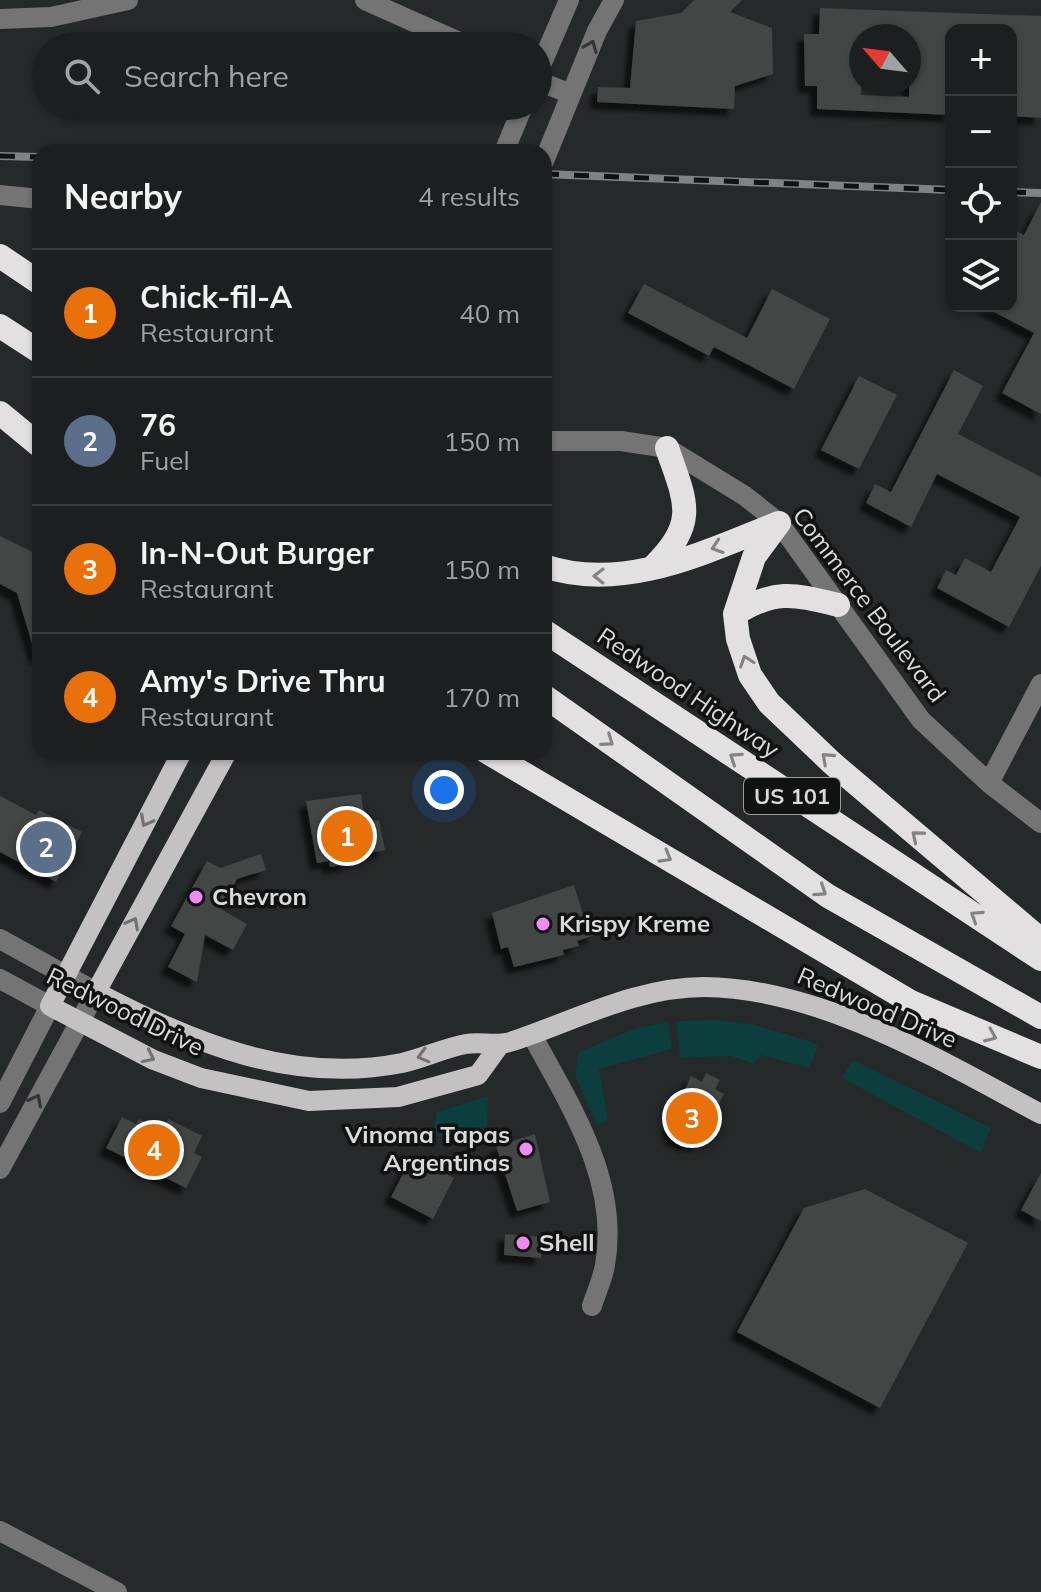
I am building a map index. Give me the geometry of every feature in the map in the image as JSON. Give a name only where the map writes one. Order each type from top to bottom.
[{"type":"highway","points":[[7,262],[32,278]]},
{"type":"highway","points":[[0,326],[32,347]]},
{"type":"highway","points":[[0,413],[32,439]]},
{"type":"highway","points":[[653,566],[677,543],[685,518],[684,497],[667,448]]},
{"type":"highway","points":[[552,569],[572,575],[609,577],[653,566],[779,523]]},
{"type":"highway","points":[[779,523],[754,557],[735,614],[738,639],[750,675],[769,703],[832,763],[1041,940]]},
{"type":"highway","points":[[735,614],[760,599],[780,594],[838,605]]},
{"type":"highway","name":"Redwood Highway","points":[[552,636],[1041,959]]},
{"type":"highway","name":"US 101","points":[[552,702],[828,896],[1041,1017]]},
{"type":"highway","points":[[501,760],[911,1002],[1041,1057]]},
{"type":"main road","points":[[50,1006],[178,760]]},
{"type":"main road","points":[[96,992],[223,760]]},
{"type":"main road","name":"Redwood Drive","points":[[96,992],[180,1035],[237,1055],[283,1064],[356,1068],[402,1063],[469,1043],[499,1046],[627,999],[671,988],[750,990],[829,1012],[942,1061],[1041,1114]]},
{"type":"main road","name":"Redwood Drive","points":[[50,1006],[154,1060],[201,1078],[309,1101],[398,1097],[478,1075],[499,1046]]},
{"type":"street","points":[[0,19],[51,17],[128,0]]},
{"type":"street","points":[[365,0],[437,32]]},
{"type":"street","points":[[552,39],[569,0]]},
{"type":"street","points":[[551,144],[614,0]]},
{"type":"street","points":[[552,87],[571,94]]},
{"type":"street","points":[[507,144],[517,120]]},
{"type":"street","points":[[0,195],[32,198]]},
{"type":"street","name":"Commerce Boulevard","points":[[552,441],[621,441],[667,448],[745,496],[779,523],[921,720],[989,783],[1041,823]]},
{"type":"street","points":[[989,783],[1041,684]]},
{"type":"street","name":"Redwood Drive","points":[[0,939],[96,992]]},
{"type":"street","name":"Redwood Drive","points":[[0,979],[50,1006]]},
{"type":"street","points":[[0,1169],[96,992]]},
{"type":"street","points":[[0,1103],[50,1006]]},
{"type":"street","points":[[532,1035],[595,1154],[608,1217],[605,1265],[592,1306]]},
{"type":"street","points":[[0,1531],[117,1592]]},
{"type":"shaded area","points":[[717,1020],[753,1024],[818,1044],[810,1068],[761,1055],[754,1064],[731,1056],[680,1058],[676,1021]]},
{"type":"shaded area","points":[[668,1022],[672,1049],[599,1069],[608,1119],[598,1126],[575,1076],[579,1052],[634,1029]]},
{"type":"shaded area","points":[[853,1060],[991,1128],[981,1153],[842,1078]]},
{"type":"shaded area","points":[[488,1096],[487,1127],[432,1138],[437,1112]]},
{"type":"building","points":[[694,0],[742,0],[730,12],[772,28],[773,74],[735,86],[734,109],[597,102],[598,87],[630,88],[636,21],[681,13]]},
{"type":"building","points":[[820,8],[1041,16],[1041,118],[1017,116],[1017,24],[945,24],[945,115],[817,109],[817,86],[805,86],[804,34],[819,34]]},
{"type":"building","points":[[1041,202],[1041,414],[1002,393],[1034,333],[994,312],[1017,312],[1017,232],[1024,235]]},
{"type":"building","points":[[644,284],[747,338],[772,289],[830,319],[794,389],[714,347],[709,356],[628,313]]},
{"type":"building","points":[[954,370],[983,386],[958,434],[1041,477],[1041,566],[1009,627],[937,588],[946,570],[956,575],[965,558],[991,572],[1020,517],[937,474],[911,527],[866,503],[875,484],[891,492]]},
{"type":"building","points":[[859,376],[897,395],[859,469],[821,450]]},
{"type":"building","points":[[0,536],[32,552],[32,644],[17,593],[0,584]]},
{"type":"building","points":[[361,794],[365,822],[379,820],[385,850],[348,857],[349,864],[330,867],[329,861],[317,863],[306,801]]},
{"type":"building","points":[[0,796],[36,815],[39,810],[82,832],[56,882],[0,852]]},
{"type":"building","points":[[261,854],[266,870],[237,879],[221,909],[247,924],[233,950],[205,935],[197,982],[168,967],[185,934],[171,926],[207,861],[220,868]]},
{"type":"building","name":"Krispy Kreme","points":[[574,885],[583,914],[588,913],[595,935],[577,941],[579,946],[563,950],[564,955],[514,967],[508,947],[501,949],[492,913]]},
{"type":"building","points":[[706,1073],[720,1080],[715,1089],[724,1094],[697,1145],[690,1141],[688,1145],[671,1136],[673,1132],[668,1129],[691,1076],[702,1082]]},
{"type":"building","points":[[122,1117],[136,1124],[139,1119],[162,1131],[168,1119],[202,1136],[194,1153],[202,1157],[186,1188],[106,1148]]},
{"type":"building","points":[[535,1134],[550,1202],[517,1211],[496,1146]]},
{"type":"building","points":[[412,1156],[454,1178],[433,1219],[391,1197]]},
{"type":"building","points":[[1041,1173],[1041,1221],[1021,1210]]},
{"type":"building","points":[[865,1189],[968,1243],[880,1408],[737,1332],[804,1208]]},
{"type":"building","name":"Shell","points":[[505,1234],[543,1237],[541,1258],[504,1255]]},
{"type":"railway","points":[[0,156],[32,157]]},
{"type":"railway","points":[[552,174],[945,190]]},
{"type":"railway","points":[[1017,192],[1041,193]]},
{"type":"place","name":"Chick-fil-A","points":[[347,836]]},
{"type":"place","name":"76","points":[[46,847]]},
{"type":"place","name":"Chevron","points":[[196,897]]},
{"type":"place","name":"Krispy Kreme","points":[[543,924]]},
{"type":"place","name":"In-N-Out Burger","points":[[692,1118]]},
{"type":"place","name":"Vinoma Tapas Argentinas","points":[[526,1149]]},
{"type":"place","name":"Amy's Drive Thru","points":[[154,1150]]},
{"type":"place","name":"Shell","points":[[523,1243]]}]
